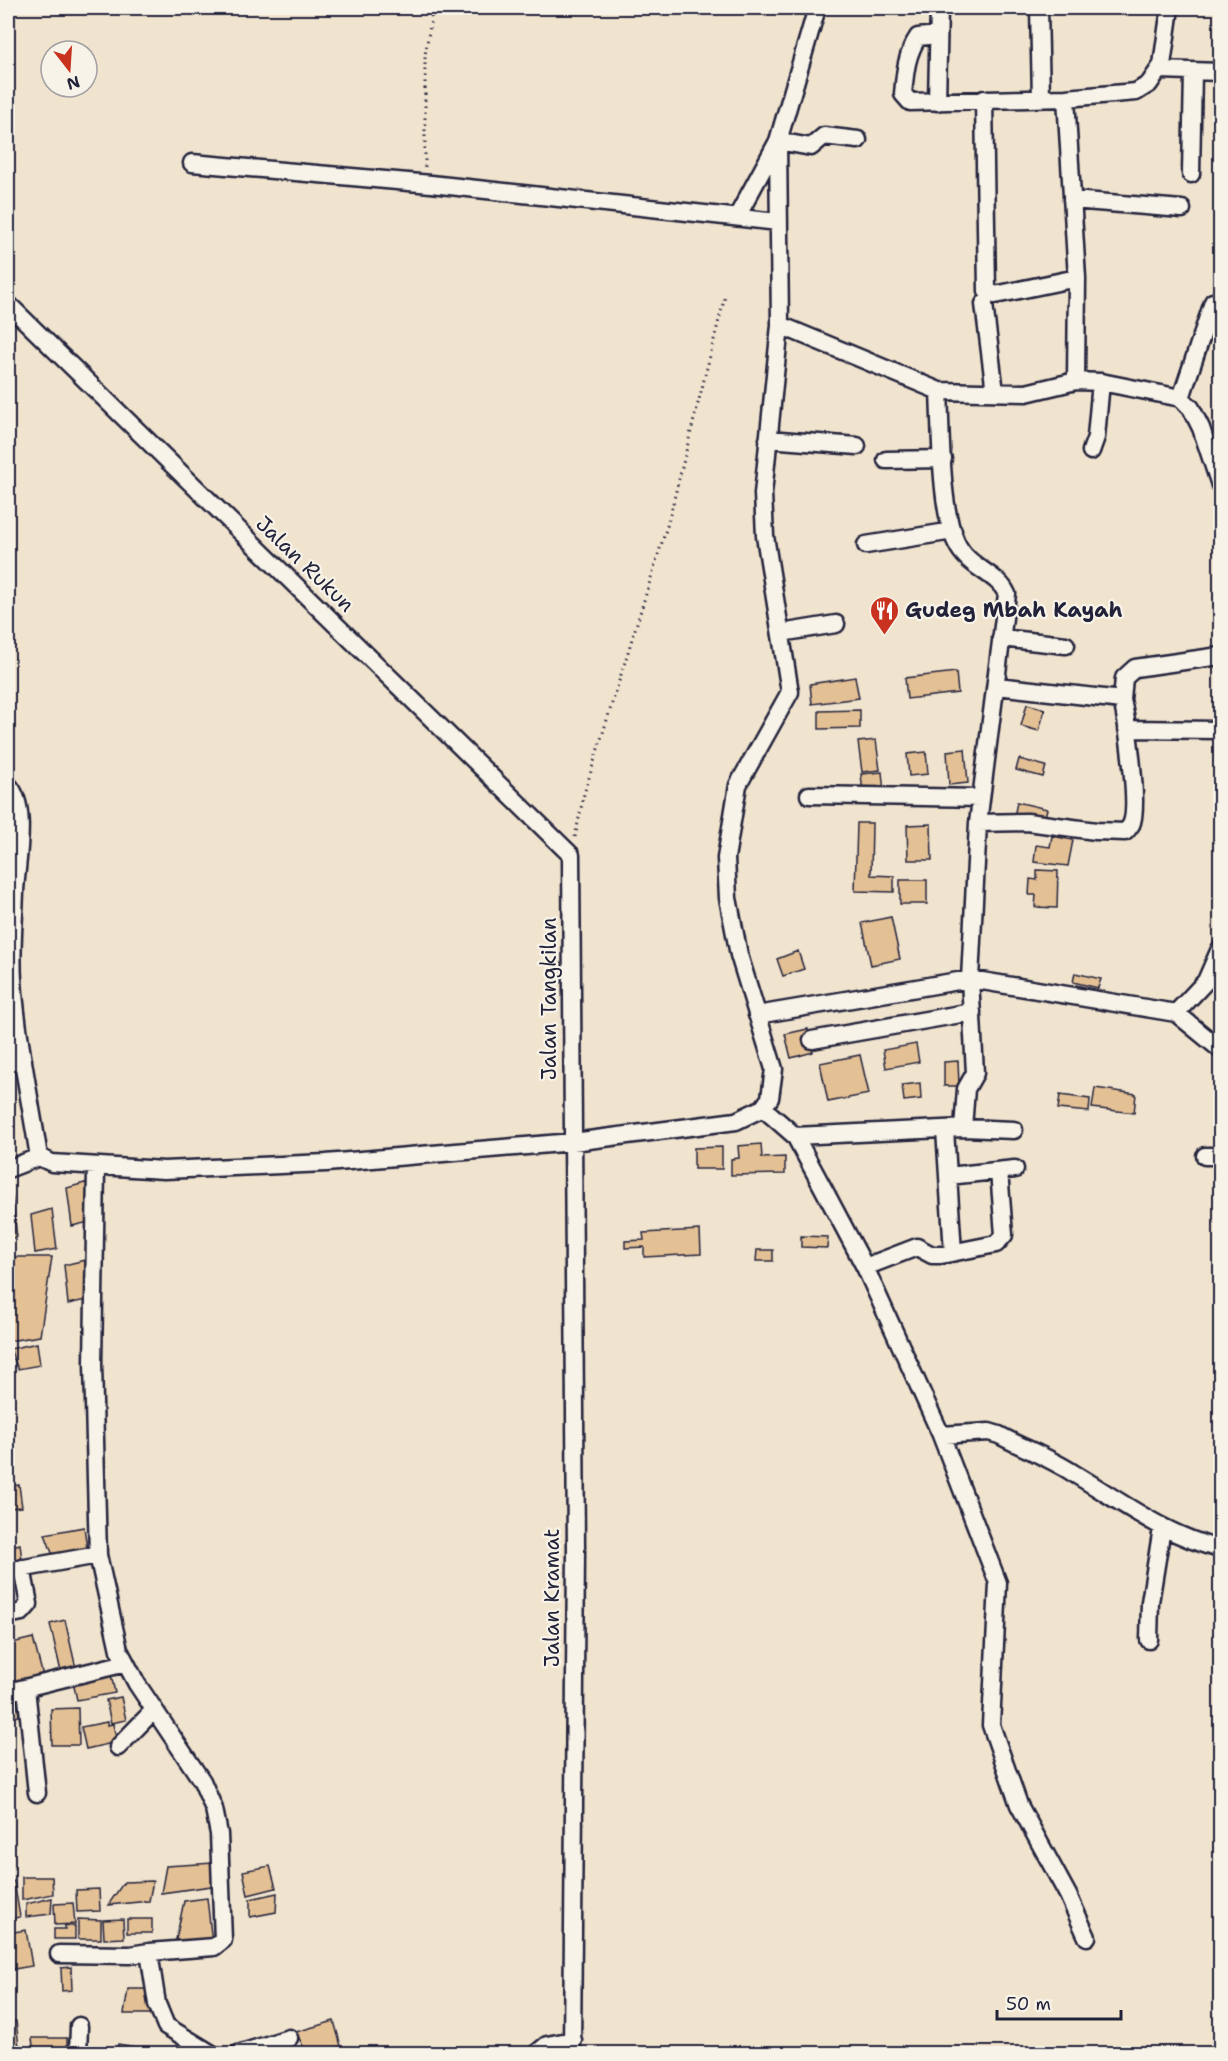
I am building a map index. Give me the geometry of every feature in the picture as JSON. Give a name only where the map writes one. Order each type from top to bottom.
[{"type":"street","points":[[737,217],[778,141],[817,8]]},
{"type":"street","points":[[938,102],[939,8]]},
{"type":"street","points":[[1040,8],[1041,98]]},
{"type":"street","points":[[938,35],[918,37],[912,46],[906,61],[903,94],[910,102],[1066,98],[1136,92],[1149,84],[1160,70],[1170,8]]},
{"type":"street","points":[[1160,70],[1193,73],[1221,72]]},
{"type":"street","points":[[1191,174],[1193,73]]},
{"type":"street","points":[[1066,98],[1077,278],[1076,381]]},
{"type":"street","points":[[984,99],[987,291],[995,295],[1077,278]]},
{"type":"street","points":[[778,141],[811,147],[824,136],[858,140]]},
{"type":"street","points":[[8,1169],[39,1157],[52,1163],[96,1168],[164,1170],[326,1163],[573,1142],[728,1122],[750,1116],[763,1108],[770,1098],[774,1069],[738,955],[728,898],[726,858],[738,785],[790,692],[765,536],[763,494],[780,325],[778,141]]},
{"type":"street","points":[[192,163],[431,184],[577,202],[778,222]]},
{"type":"street","points":[[1072,200],[1182,209]]},
{"type":"street","points":[[1181,398],[1213,302]]},
{"type":"street","points":[[984,303],[995,392]]},
{"type":"street","name":"Jalan Rukun","points":[[8,304],[571,855]]},
{"type":"street","points":[[780,325],[939,391],[1026,393],[1076,381],[1101,382],[1181,398],[1191,408],[1201,428],[1221,485]]},
{"type":"street","points":[[1091,451],[1096,437],[1101,382]]},
{"type":"street","points":[[939,391],[948,516],[952,531],[969,562],[996,580],[1007,594],[978,823],[970,979],[975,1073],[966,1089],[963,1128]]},
{"type":"street","points":[[768,439],[857,446]]},
{"type":"street","points":[[886,460],[943,459]]},
{"type":"street","points":[[866,545],[952,531]]},
{"type":"street","points":[[781,633],[836,624]]},
{"type":"street","points":[[1001,638],[1066,645]]},
{"type":"street","points":[[978,823],[1027,822],[1096,831],[1125,832],[1131,826],[1133,818],[1132,768],[1122,700],[1124,678],[1135,668],[1221,656]]},
{"type":"street","points":[[997,686],[1122,700]]},
{"type":"street","points":[[1127,729],[1221,730]]},
{"type":"street","points":[[8,785],[16,798],[18,807],[20,841],[12,872],[10,946],[15,1062],[39,1157]]},
{"type":"street","points":[[809,795],[981,798]]},
{"type":"street","name":"Jalan Tangkilan","points":[[571,855],[573,1142]]},
{"type":"street","points":[[1176,1013],[1206,981],[1221,949]]},
{"type":"street","points":[[757,1015],[970,979],[1176,1013],[1221,1049]]},
{"type":"street","points":[[812,1040],[972,1012]]},
{"type":"street","points":[[763,1108],[795,1136],[865,1267],[941,1435],[998,1584],[991,1725],[1019,1805],[1068,1895],[1087,1937]]},
{"type":"street","points":[[795,1136],[963,1128],[1014,1130]]},
{"type":"street","points":[[945,1130],[953,1252]]},
{"type":"street","name":"Jalan Kramat","points":[[572,2047],[576,1551],[573,1142]]},
{"type":"street","points":[[59,1954],[130,1955],[214,1947],[223,1940],[219,1834],[214,1809],[202,1781],[154,1710],[119,1650],[98,1555],[93,1364],[96,1168]]},
{"type":"street","points":[[865,1267],[917,1247],[936,1256],[996,1244],[1002,1240],[1007,1170],[948,1176]]},
{"type":"street","points":[[941,1435],[989,1432],[1070,1471],[1162,1528],[1182,1538],[1221,1549]]},
{"type":"street","points":[[1149,1640],[1150,1602],[1162,1528]]},
{"type":"street","points":[[8,1615],[22,1612],[29,1604],[15,1569],[98,1555]]},
{"type":"street","points":[[8,1692],[126,1663]]},
{"type":"street","points":[[26,1688],[37,1793]]},
{"type":"street","points":[[118,1746],[154,1710]]},
{"type":"street","points":[[149,1952],[157,2004],[166,2026],[212,2054]]},
{"type":"street","points":[[78,2054],[79,2026]]},
{"type":"street","points":[[238,2054],[289,2038]]},
{"type":"street","points":[[536,2054],[547,2045],[572,2047]]},
{"type":"path","points":[[431,184],[425,176],[423,122],[425,55],[433,8]]},
{"type":"path","points":[[571,855],[584,794],[668,524],[725,296]]},
{"type":"building","points":[[956,672],[958,693],[907,699],[905,678]]},
{"type":"building","points":[[855,677],[859,698],[812,704],[810,684]]},
{"type":"building","points":[[1027,704],[1045,709],[1039,731],[1021,726]]},
{"type":"building","points":[[860,710],[860,728],[819,729],[819,711]]},
{"type":"building","points":[[876,740],[880,770],[862,772],[858,742]]},
{"type":"building","points":[[965,749],[968,783],[949,785],[947,751]]},
{"type":"building","points":[[926,752],[928,774],[909,776],[907,754]]},
{"type":"building","points":[[1019,759],[1046,766],[1043,777],[1016,770]]},
{"type":"building","points":[[882,772],[884,792],[863,794],[861,774]]},
{"type":"building","points":[[1017,802],[1047,809],[1043,823],[1014,817]]},
{"type":"building","points":[[857,823],[872,823],[871,875],[894,876],[894,892],[855,891]]},
{"type":"building","points":[[931,824],[932,860],[908,860],[907,825]]},
{"type":"building","points":[[1052,836],[1073,840],[1068,866],[1034,862],[1036,845],[1050,847]]},
{"type":"building","points":[[1037,870],[1058,871],[1057,908],[1035,907],[1036,895],[1029,895],[1030,879],[1037,880]]},
{"type":"building","points":[[900,880],[927,880],[927,904],[900,904]]},
{"type":"building","points":[[891,917],[900,959],[871,965],[862,923]]},
{"type":"building","points":[[798,951],[804,969],[783,976],[777,959]]},
{"type":"building","points":[[1075,973],[1101,979],[1098,988],[1073,982]]},
{"type":"building","points":[[1076,985],[1098,990],[1096,999],[1074,993]]},
{"type":"building","points":[[808,1029],[813,1052],[791,1058],[785,1034]]},
{"type":"building","points":[[916,1044],[919,1062],[886,1068],[883,1050]]},
{"type":"building","points":[[860,1055],[869,1094],[828,1102],[820,1063]]},
{"type":"building","points":[[958,1061],[959,1086],[944,1086],[944,1062]]},
{"type":"building","points":[[920,1083],[921,1099],[904,1101],[902,1085]]},
{"type":"building","points":[[1095,1088],[1136,1094],[1134,1113],[1092,1108]]},
{"type":"building","points":[[1060,1095],[1090,1099],[1089,1112],[1058,1109]]},
{"type":"building","points":[[761,1144],[762,1158],[785,1157],[785,1174],[731,1175],[731,1159],[739,1158],[738,1146]]},
{"type":"building","points":[[722,1147],[722,1169],[694,1169],[694,1148]]},
{"type":"building","points":[[88,1182],[89,1222],[72,1226],[67,1188]]},
{"type":"building","points":[[12,1197],[17,1237],[8,1239],[8,1199]]},
{"type":"building","points":[[52,1209],[57,1249],[35,1253],[31,1215]]},
{"type":"building","points":[[700,1230],[701,1254],[644,1257],[644,1247],[625,1248],[625,1241],[644,1240],[643,1233]]},
{"type":"building","points":[[801,1236],[828,1237],[827,1248],[801,1247]]},
{"type":"building","points":[[757,1250],[773,1250],[773,1261],[756,1261]]},
{"type":"building","points":[[8,1257],[52,1257],[40,1336],[8,1341]]},
{"type":"building","points":[[85,1260],[90,1299],[68,1304],[64,1265]]},
{"type":"building","points":[[37,1343],[40,1365],[18,1369],[10,1349]]},
{"type":"building","points":[[19,1485],[22,1507],[8,1508],[8,1487]]},
{"type":"building","points":[[84,1527],[87,1548],[55,1561],[45,1534]]},
{"type":"building","points":[[20,1544],[22,1560],[8,1565],[8,1547]]},
{"type":"building","points":[[65,1620],[77,1673],[62,1676],[50,1624]]},
{"type":"building","points":[[33,1638],[44,1680],[8,1688],[8,1644]]},
{"type":"building","points":[[110,1670],[115,1693],[77,1700],[73,1682]]},
{"type":"building","points":[[8,1694],[16,1696],[19,1716],[8,1718]]},
{"type":"building","points":[[121,1697],[126,1720],[111,1723],[106,1700]]},
{"type":"building","points":[[78,1708],[79,1745],[52,1745],[51,1709]]},
{"type":"building","points":[[107,1722],[107,1725],[113,1724],[117,1742],[86,1749],[81,1727]]},
{"type":"building","points":[[214,1863],[211,1886],[161,1893],[166,1866]]},
{"type":"building","points":[[270,1866],[276,1888],[248,1895],[243,1871]]},
{"type":"building","points":[[22,1877],[52,1877],[53,1894],[22,1900]]},
{"type":"building","points":[[14,1881],[20,1917],[8,1919],[8,1882]]},
{"type":"building","points":[[153,1881],[149,1901],[108,1905],[124,1882]]},
{"type":"building","points":[[99,1889],[100,1911],[77,1912],[76,1890]]},
{"type":"building","points":[[277,1893],[276,1912],[250,1917],[250,1899]]},
{"type":"building","points":[[52,1898],[51,1914],[26,1917],[26,1904]]},
{"type":"building","points":[[207,1898],[212,1943],[175,1944],[184,1901]]},
{"type":"building","points":[[73,1903],[75,1924],[55,1925],[54,1904]]},
{"type":"building","points":[[78,1919],[101,1920],[101,1939],[78,1939]]},
{"type":"building","points":[[123,1919],[124,1938],[104,1939],[103,1920]]},
{"type":"building","points":[[127,1919],[152,1919],[152,1933],[127,1933]]},
{"type":"building","points":[[65,1926],[75,1926],[75,1939],[54,1939],[54,1929],[65,1929]]},
{"type":"building","points":[[26,1930],[32,1966],[8,1970],[8,1933]]},
{"type":"building","points":[[71,1967],[72,1990],[62,1991],[61,1968]]},
{"type":"building","points":[[128,1989],[152,1989],[152,2014],[124,2014]]},
{"type":"building","points":[[16,2021],[19,2047],[8,2049],[8,2022]]},
{"type":"building","points":[[334,2021],[341,2046],[320,2054],[307,2054],[296,2032]]},
{"type":"building","points":[[32,2038],[67,2038],[67,2054],[34,2054]]},
{"type":"building","points":[[118,2044],[154,2050],[153,2054],[116,2054]]},
{"type":"place","name":"Gudeg Mbah Kayah","points":[[884,636]]}]
